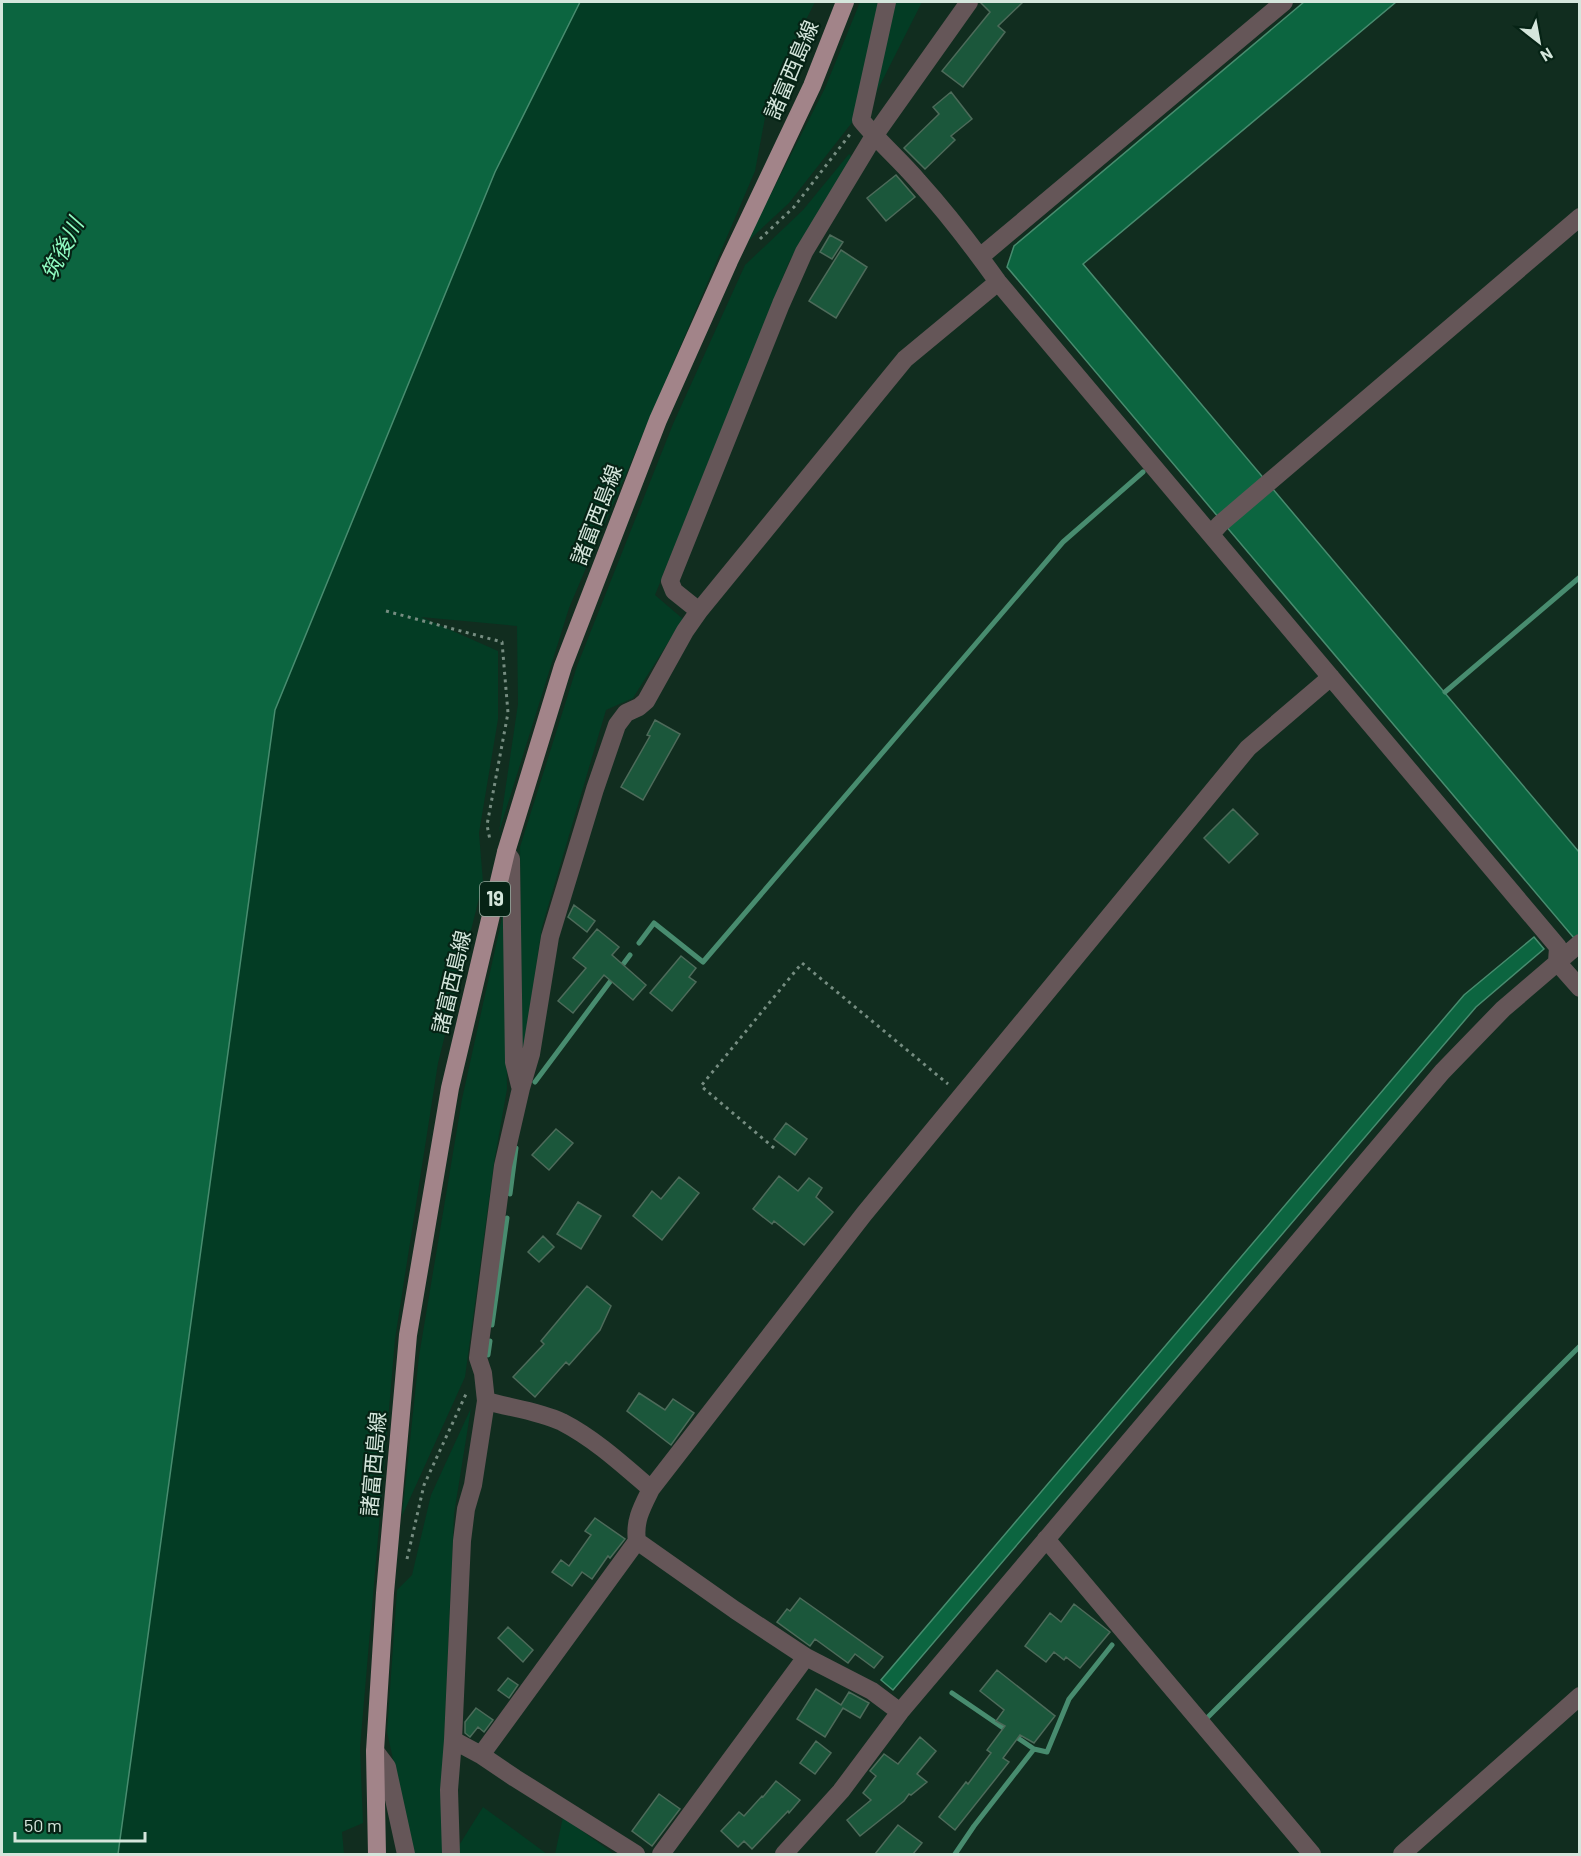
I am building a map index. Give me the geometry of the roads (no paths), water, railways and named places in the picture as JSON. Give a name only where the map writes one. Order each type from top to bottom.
[{"type":"main road","name":"諸富西島線","points":[[377,1854],[375,1750],[385,1593],[408,1335],[450,1088],[506,852],[563,666],[658,420],[729,261],[812,86],[845,2]]},
{"type":"street","points":[[887,2],[861,120],[918,180],[998,282],[1215,529],[1331,677],[1558,947],[1557,962],[1580,988]]},
{"type":"street","points":[[699,611],[674,591],[670,581],[804,252],[874,136],[969,2]]},
{"type":"street","points":[[980,257],[1284,2]]},
{"type":"street","points":[[1215,529],[1580,217]]},
{"type":"street","points":[[451,1854],[449,1790],[462,1541],[486,1401],[483,1373],[478,1358],[503,1166],[520,1088],[531,1054],[550,937],[617,725],[626,713],[639,707],[645,701],[699,611],[905,359],[998,282]]},
{"type":"street","points":[[900,1712],[872,1691],[806,1656],[735,1610],[637,1541],[635,1531],[637,1519],[651,1489],[864,1214],[961,1096],[1248,748],[1331,677]]},
{"type":"street","points":[[506,852],[511,859],[514,1062],[520,1088]]},
{"type":"street","points":[[784,1854],[841,1791],[900,1712],[1442,1072],[1503,1009],[1578,944]]},
{"type":"street","points":[[486,1401],[537,1413],[561,1422],[589,1438],[651,1489]]},
{"type":"street","points":[[1046,1539],[1312,1854]]},
{"type":"street","points":[[481,1755],[637,1541]]},
{"type":"street","points":[[661,1854],[806,1656]]},
{"type":"street","points":[[1402,1854],[1580,1696]]},
{"type":"street","points":[[453,1740],[481,1755],[636,1854]]},
{"type":"street","points":[[375,1750],[387,1767],[406,1854]]},
{"type":"water","name":"筑後川","points":[[2,2],[580,2],[495,172],[275,710],[118,1854],[2,1854]]},
{"type":"water","points":[[1304,2],[1396,2],[1083,264],[1579,852],[1579,944],[1007,267],[1014,246]]},
{"type":"water","points":[[1534,937],[1544,949],[1476,1007],[893,1690],[881,1680],[1464,995]]},
{"type":"waterway","points":[[639,943],[654,923],[703,962],[1063,542],[1143,472]]},
{"type":"waterway","points":[[1445,692],[1580,577]]},
{"type":"waterway","points":[[535,1082],[630,955]]},
{"type":"waterway","points":[[510,1194],[516,1148]]},
{"type":"waterway","points":[[492,1325],[507,1218]]},
{"type":"waterway","points":[[488,1355],[490,1341]]},
{"type":"waterway","points":[[1208,1717],[1580,1346]]},
{"type":"waterway","points":[[1034,1749],[1047,1752],[1069,1699],[1112,1645]]},
{"type":"waterway","points":[[952,1693],[1034,1749],[955,1854]]}]
